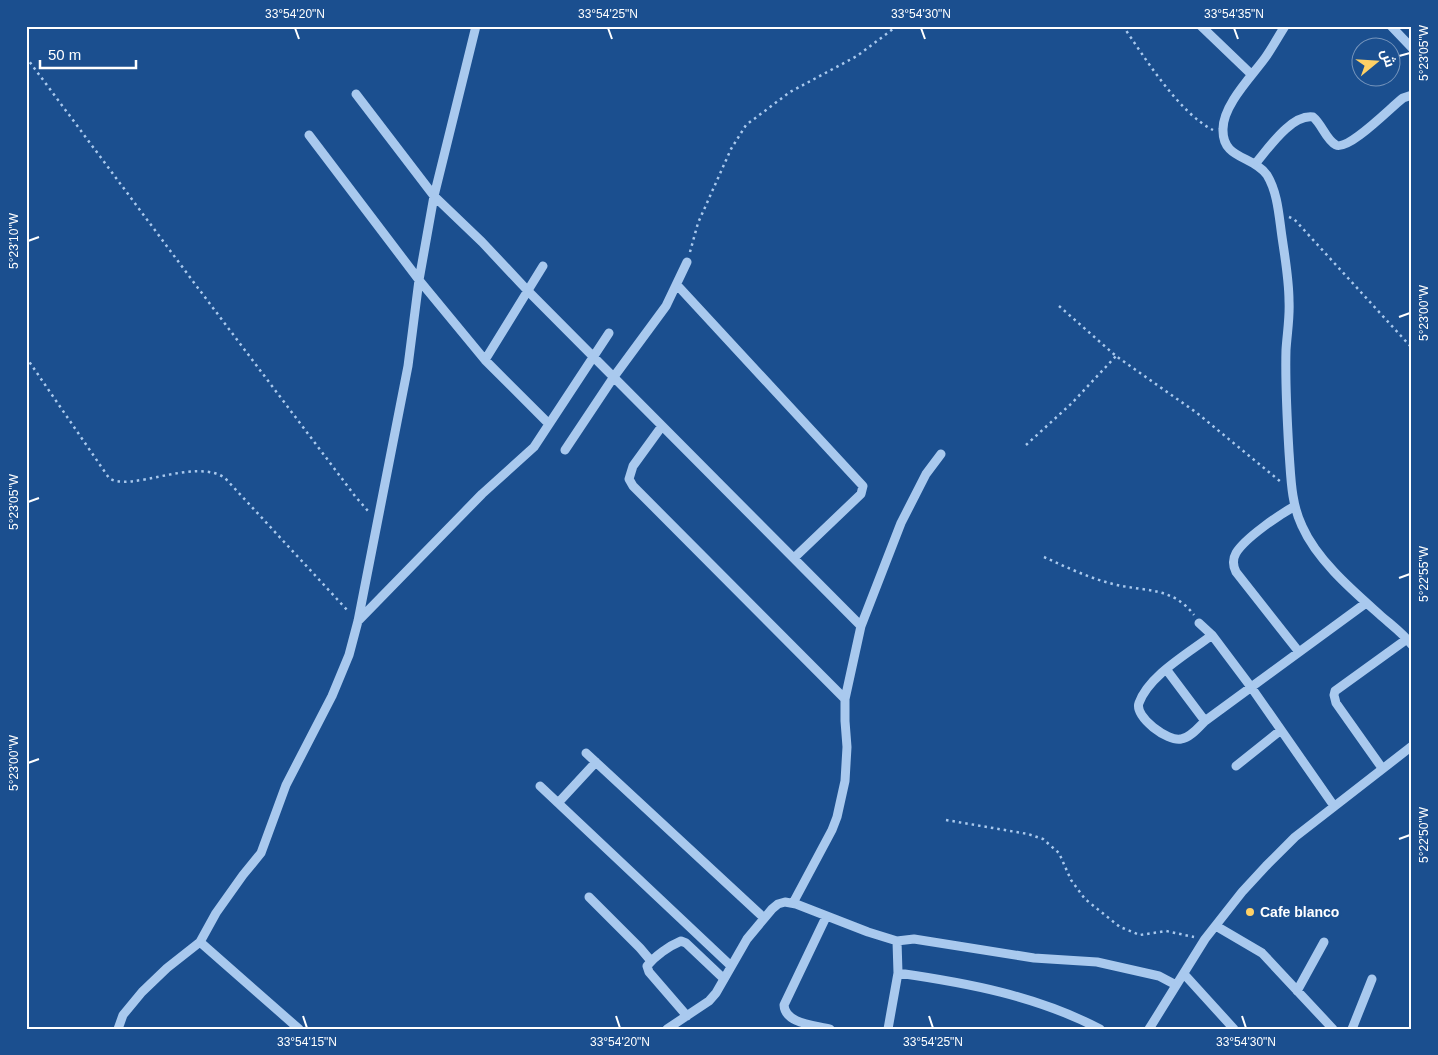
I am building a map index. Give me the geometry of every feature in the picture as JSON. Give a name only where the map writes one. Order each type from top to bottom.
[{"type":"street","points":[[118,1029],[123,1015],[142,992],[167,968],[200,942],[221,905],[262,853],[286,785],[332,696],[346,664],[358,621],[408,366],[419,280],[434,196],[476,26]]},
{"type":"street","points":[[1201,26],[1251,74]]},
{"type":"street","points":[[1285,26],[1264,59],[1251,74],[1226,114],[1223,123],[1223,134],[1230,150],[1264,171],[1272,184],[1278,212],[1289,300],[1286,386],[1292,491],[1301,526],[1327,564],[1366,603],[1410,642],[1335,691],[1334,695],[1336,703],[1382,768]]},
{"type":"street","points":[[1391,26],[1412,48]]},
{"type":"street","points":[[356,94],[434,196],[482,242],[613,378],[861,626]]},
{"type":"street","points":[[1255,164],[1288,127],[1304,117],[1313,118],[1317,121],[1333,142],[1341,146],[1356,138],[1403,98],[1412,95]]},
{"type":"street","points":[[309,135],[419,280],[485,360],[549,424]]},
{"type":"street","points":[[565,450],[613,378],[666,306],[687,262]]},
{"type":"street","points":[[485,360],[543,266]]},
{"type":"street","points":[[677,285],[863,486],[861,494],[794,558]]},
{"type":"street","points":[[358,621],[482,494],[534,448],[608,333]]},
{"type":"street","points":[[662,426],[633,466],[629,479],[633,486],[845,699]]},
{"type":"street","points":[[792,903],[837,818],[847,764],[845,699],[861,626],[901,523],[926,474],[941,454]]},
{"type":"street","points":[[1295,506],[1268,524],[1244,544],[1236,552],[1233,562],[1236,572],[1299,652]]},
{"type":"street","points":[[1212,635],[1166,669],[1141,698],[1138,707],[1142,716],[1170,738],[1177,740],[1189,736],[1251,687],[1366,603]]},
{"type":"street","points":[[1199,623],[1212,635],[1251,687],[1334,806]]},
{"type":"street","points":[[1166,669],[1206,721]]},
{"type":"street","points":[[1236,766],[1281,730]]},
{"type":"street","points":[[1149,1029],[1205,939],[1242,892],[1266,866],[1295,837],[1412,746]]},
{"type":"street","points":[[586,753],[764,918]]},
{"type":"street","points":[[558,803],[596,762]]},
{"type":"street","points":[[540,786],[731,966]]},
{"type":"street","points":[[589,897],[640,948],[651,962]]},
{"type":"street","points":[[671,1028],[709,1001],[716,993],[747,939],[778,904],[792,903],[897,941],[914,939],[1034,958],[1097,962],[1159,976],[1176,986]]},
{"type":"street","points":[[826,916],[784,1005],[786,1013],[794,1020],[830,1029]]},
{"type":"street","points":[[1216,926],[1262,953],[1332,1029]]},
{"type":"street","points":[[687,1016],[649,972],[647,966],[651,962],[674,943],[681,941],[686,943],[724,979]]},
{"type":"street","points":[[888,1029],[898,973],[897,941]]},
{"type":"street","points":[[200,942],[299,1029]]},
{"type":"street","points":[[1297,991],[1324,942]]},
{"type":"street","points":[[898,973],[976,986],[1014,995],[1065,1012],[1100,1029]]},
{"type":"street","points":[[1184,974],[1234,1029]]},
{"type":"street","points":[[1352,1029],[1372,979]]},
{"type":"path","points":[[687,262],[698,223],[730,149],[746,125],[790,92],[857,56],[897,26]]},
{"type":"path","points":[[1123,26],[1185,109],[1205,126],[1223,134]]},
{"type":"path","points":[[26,57],[349,488],[365,508],[378,519]]},
{"type":"path","points":[[1278,212],[1294,219],[1412,348]]},
{"type":"path","points":[[1059,306],[1116,356],[1197,413],[1292,491]]},
{"type":"path","points":[[1026,445],[1072,403],[1116,356]]},
{"type":"path","points":[[26,357],[109,478],[120,482],[210,471],[220,475],[225,478],[358,621]]},
{"type":"path","points":[[1044,557],[1099,580],[1165,593],[1184,604],[1199,623]]},
{"type":"path","points":[[946,820],[1028,834],[1043,839],[1059,853],[1072,880],[1085,899],[1108,919],[1128,931],[1140,934],[1172,932],[1205,939]]},
{"type":"place","name":"Cafe blanco","points":[[1250,912]]}]
